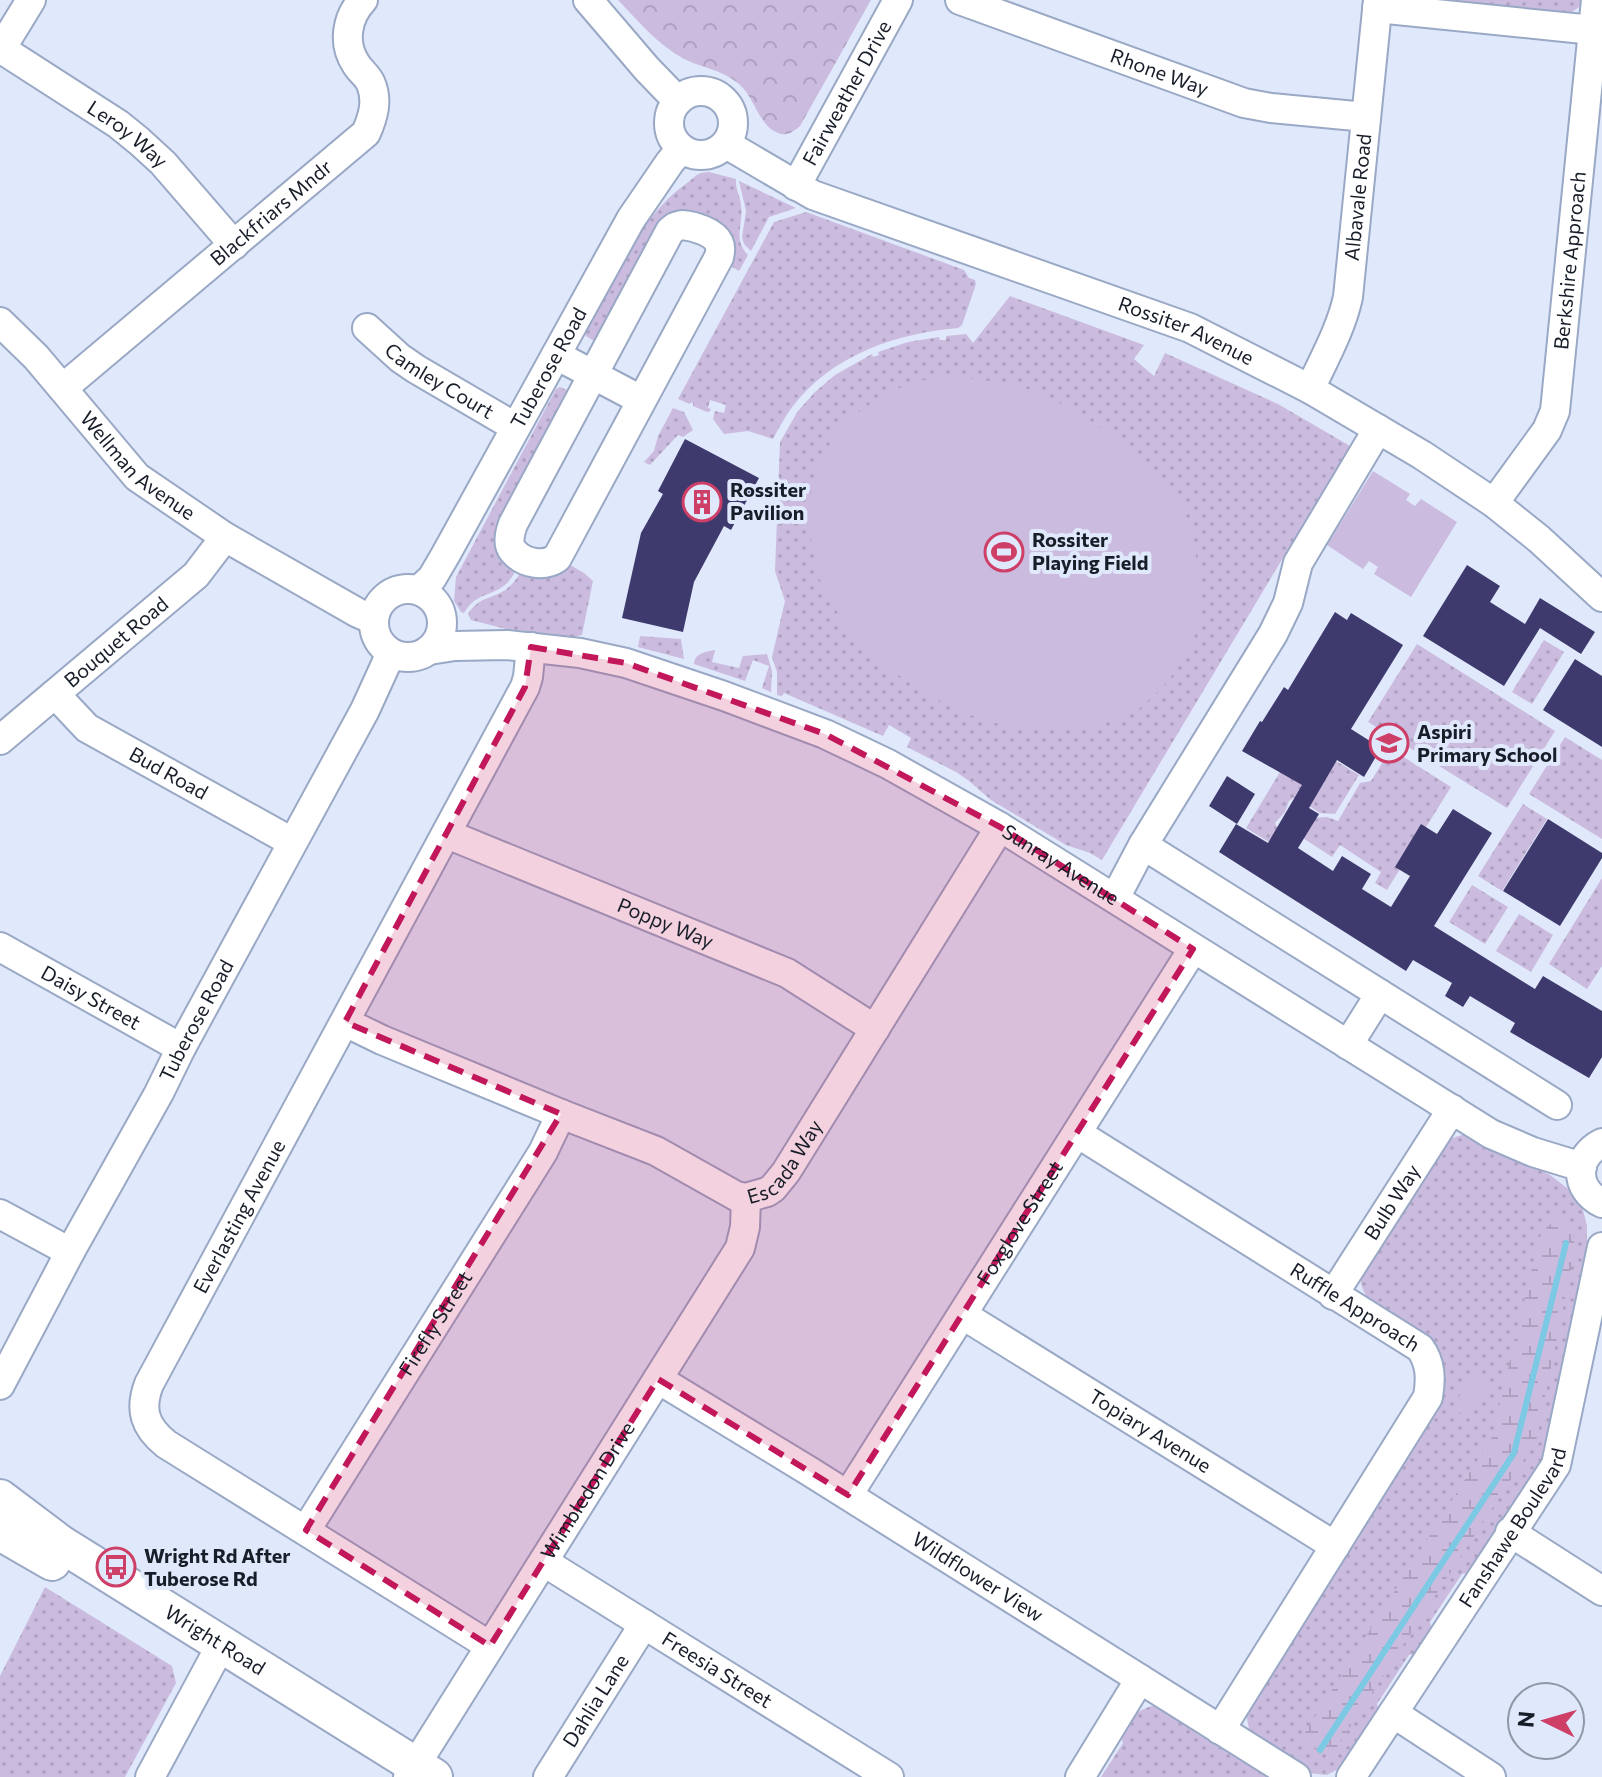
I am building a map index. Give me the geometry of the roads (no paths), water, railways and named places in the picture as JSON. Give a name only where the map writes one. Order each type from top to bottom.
[{"type":"main road","name":"Wright Road","points":[[0,1498],[61,1544],[413,1774]]},
{"type":"main road","name":"Wright Road","points":[[0,1532],[213,1660],[413,1774]]},
{"type":"street","points":[[1,49],[31,0]]},
{"type":"street","name":"Blackfriars Mndr","points":[[63,388],[366,133],[373,118],[372,86],[351,55],[348,38],[354,12],[363,0]]},
{"type":"street","points":[[588,0],[678,101]]},
{"type":"street","name":"Fairweather Drive","points":[[796,186],[898,0]]},
{"type":"street","name":"Rhone Way","points":[[960,0],[1244,103],[1366,117]]},
{"type":"street","name":"Berkshire Approach","points":[[1494,503],[1547,430],[1555,411],[1591,163],[1596,0]]},
{"type":"street","points":[[1378,4],[1593,30]]},
{"type":"street","name":"Albavale Road","points":[[1310,389],[1331,345],[1348,297],[1378,4]]},
{"type":"street","name":"Leroy Way","points":[[1,49],[118,124],[139,141],[163,163],[234,245]]},
{"type":"street","points":[[704,90],[724,100],[731,109],[733,119],[733,130],[726,144],[704,156],[681,149],[671,136],[668,125],[669,114],[678,101],[693,91],[704,90]]},
{"type":"street","name":"Rossiter Avenue","points":[[726,144],[796,186],[833,202],[1190,328],[1310,389],[1422,455],[1494,503],[1602,597]]},
{"type":"street","name":"Tuberose Road","points":[[419,590],[432,578],[446,554],[631,219],[681,149]]},
{"type":"street","points":[[682,225],[692,226],[718,242],[719,257],[641,400],[557,558],[541,565],[513,551],[510,534],[513,524],[670,231],[682,225]]},
{"type":"street","name":"Wellman Avenue","points":[[0,322],[36,357],[137,477],[225,537],[300,579],[379,608]]},
{"type":"street","name":"Camley Court","points":[[367,328],[416,369],[515,427]]},
{"type":"street","points":[[556,355],[641,400]]},
{"type":"street","points":[[1115,898],[1143,845],[1273,634],[1288,603],[1298,563],[1378,429]]},
{"type":"street","name":"Bouquet Road","points":[[0,740],[196,575],[225,537]]},
{"type":"street","points":[[401,589],[419,590],[428,595],[435,602],[442,620],[437,642],[420,655],[400,657],[391,653],[377,639],[374,630],[379,608],[401,589]]},
{"type":"street","name":"Sunray Avenue","points":[[442,620],[519,646]]},
{"type":"street","name":"Sunray Avenue","points":[[429,650],[455,646],[519,646],[580,653],[626,663],[825,734],[888,764],[1000,827],[1491,1134],[1582,1167]]},
{"type":"street","name":"Everlasting Avenue","points":[[490,1646],[155,1435],[147,1423],[145,1400],[149,1384],[525,687],[528,677],[519,646]]},
{"type":"street","name":"Tuberose Road","points":[[0,1385],[365,710],[391,653]]},
{"type":"street","name":"Bud Road","points":[[55,694],[87,728],[292,842]]},
{"type":"street","name":"Escada Way","points":[[345,1022],[382,1040],[656,1151],[729,1194],[746,1198],[767,1192],[779,1182],[1000,827]]},
{"type":"street","name":"Poppy Way","points":[[447,834],[787,973],[875,1029]]},
{"type":"street","points":[[1143,845],[1557,1105]]},
{"type":"street","name":"Daisy Street","points":[[0,947],[181,1048]]},
{"type":"street","name":"Foxglove Street","points":[[848,1495],[1193,949]]},
{"type":"street","points":[[1348,1045],[1380,994]]},
{"type":"street","name":"Bulb Way","points":[[1333,1295],[1452,1109]]},
{"type":"street","name":"Firefly Street","points":[[306,1530],[543,1152],[561,1114]]},
{"type":"street","name":"Ruffle Approach","points":[[1077,1133],[1420,1348],[1429,1365],[1428,1397],[1220,1730]]},
{"type":"street","points":[[1602,1143],[1585,1158],[1581,1178],[1591,1196],[1602,1203]]},
{"type":"street","name":"Wimbledon Drive","points":[[413,1774],[740,1248],[745,1227],[746,1198]]},
{"type":"street","points":[[0,1214],[70,1252]]},
{"type":"street","name":"Fanshawe Boulevard","points":[[1351,1777],[1556,1465],[1592,1342],[1602,1247]]},
{"type":"street","name":"Topiary Avenue","points":[[963,1315],[1335,1546]]},
{"type":"street","name":"Wildflower View","points":[[658,1379],[1296,1777]]},
{"type":"street","points":[[1510,1532],[1602,1591]]},
{"type":"street","name":"Freesia Street","points":[[544,1562],[889,1777]]},
{"type":"street","name":"Dahlia Lane","points":[[548,1777],[644,1624]]},
{"type":"street","points":[[150,1777],[213,1660]]},
{"type":"street","points":[[1080,1777],[1140,1679]]},
{"type":"street","points":[[1393,1713],[1491,1777]]},
{"type":"waterway","points":[[1320,1750],[1514,1453],[1566,1243]]},
{"type":"place","name":"Rossiter Pavilion","points":[[702,502]]},
{"type":"place","name":"Rossiter Playing Field","points":[[1004,552]]},
{"type":"place","name":"Aspiri Primary School","points":[[1389,743]]},
{"type":"place","name":"Wright Rd After Tuberose Rd","points":[[116,1567]]}]
